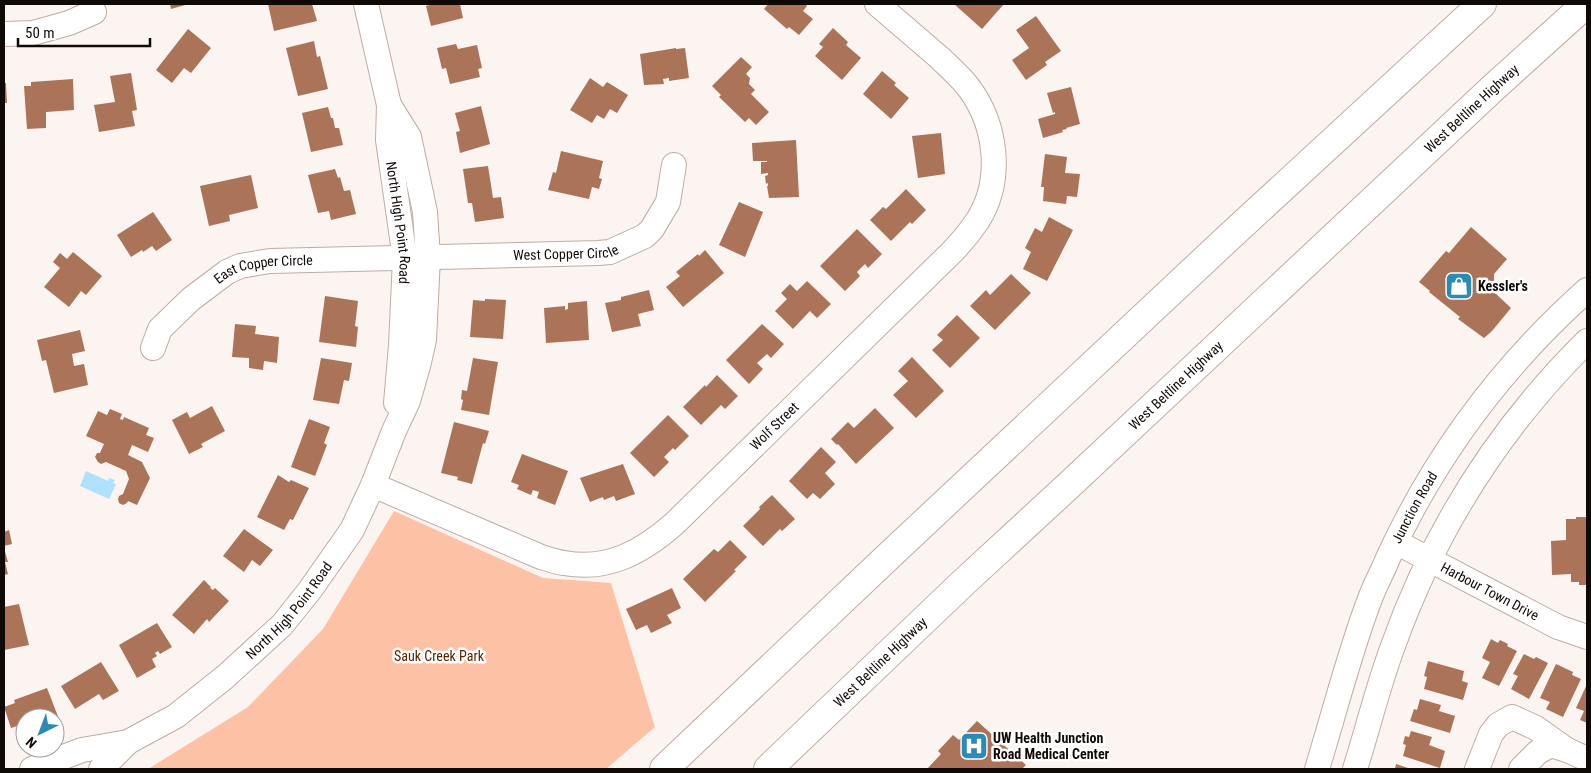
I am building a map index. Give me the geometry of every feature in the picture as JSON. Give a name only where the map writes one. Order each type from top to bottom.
[{"type":"highway","points":[[664,769],[1228,238],[1482,4]]},
{"type":"highway","name":"West Beltline Highway","points":[[768,769],[1155,403],[1493,88],[1586,4]]},
{"type":"street","name":"North High Point Road","points":[[101,769],[128,742],[176,716],[225,677],[282,625],[310,590],[352,530],[373,485],[394,431],[401,345],[417,258],[388,140],[389,105],[366,4]]},
{"type":"street","name":"Wolf Street","points":[[373,485],[541,557],[564,563],[581,565],[617,560],[634,554],[658,538],[674,524],[951,253],[979,219],[989,196],[994,172],[993,147],[988,125],[978,103],[969,88],[944,62],[876,4]]},
{"type":"street","points":[[4,34],[33,32],[69,23],[94,12]]},
{"type":"street","name":"West Copper Circle","points":[[417,258],[610,252],[645,236],[652,229],[668,202],[674,165]]},
{"type":"street","name":"East Copper Circle","points":[[153,348],[160,329],[191,299],[227,272],[240,266],[270,261],[417,258]]},
{"type":"street","name":"Junction Road","points":[[1317,769],[1353,645],[1372,594],[1396,542],[1443,457],[1468,420],[1503,376],[1587,290]]},
{"type":"street","points":[[1355,769],[1392,647],[1429,559],[1455,511],[1532,400],[1587,341]]},
{"type":"street","name":"Harbour Town Drive","points":[[1396,542],[1558,627],[1587,636]]},
{"type":"street","points":[[1477,769],[1491,734],[1498,726],[1512,717],[1536,728],[1577,754]]},
{"type":"street","name":"North High Point Road","points":[[32,769],[82,750],[128,742]]},
{"type":"street","points":[[1521,769],[1538,752],[1551,745],[1577,754]]},
{"type":"green space","name":"Sauk Creek Park","points":[[394,511],[543,578],[611,583],[655,727],[606,769],[148,769],[248,707],[323,629]]},
{"type":"water","points":[[86,471],[108,481],[109,478],[115,480],[113,483],[116,484],[109,499],[80,486]]},
{"type":"building","points":[[170,4],[189,4],[171,9]]},
{"type":"building","points":[[268,4],[312,4],[317,21],[274,31]]},
{"type":"building","points":[[433,4],[460,4],[463,18],[431,26],[426,6]]},
{"type":"building","points":[[768,4],[805,4],[807,6],[803,11],[813,19],[799,35],[789,27],[787,29],[764,9]]},
{"type":"building","points":[[954,4],[1004,4],[982,29]]},
{"type":"building","points":[[1036,16],[1061,51],[1045,62],[1047,65],[1026,80],[1012,60],[1029,48],[1016,30]]},
{"type":"building","points":[[833,28],[848,42],[846,45],[861,58],[842,80],[815,56],[823,47],[819,44]]},
{"type":"building","points":[[188,29],[211,48],[191,73],[184,68],[172,83],[156,70]]},
{"type":"building","points":[[314,41],[317,57],[320,56],[328,89],[298,96],[286,48]]},
{"type":"building","points":[[456,44],[458,49],[477,45],[482,68],[478,69],[480,77],[450,84],[446,68],[442,69],[437,48]]},
{"type":"building","points":[[685,48],[689,78],[669,81],[669,78],[663,79],[664,84],[644,85],[640,54]]},
{"type":"building","points":[[741,57],[752,67],[746,74],[750,78],[749,84],[755,90],[751,94],[769,112],[756,125],[749,118],[745,122],[719,97],[721,95],[712,86]]},
{"type":"building","points":[[882,71],[909,98],[891,119],[863,94]]},
{"type":"building","points":[[131,73],[137,110],[132,111],[135,126],[99,132],[94,105],[115,102],[110,76]]},
{"type":"building","points":[[590,78],[603,87],[607,82],[628,95],[617,113],[610,109],[604,119],[597,115],[592,123],[570,110]]},
{"type":"building","points":[[73,79],[74,110],[46,112],[46,128],[27,129],[24,86],[31,86],[31,82]]},
{"type":"building","points":[[4,83],[6,83],[7,103],[4,103]]},
{"type":"building","points":[[1071,87],[1080,124],[1043,138],[1038,119],[1055,114],[1055,112],[1053,113],[1047,93]]},
{"type":"building","points":[[481,106],[490,144],[460,153],[456,132],[460,131],[455,113]]},
{"type":"building","points":[[328,107],[335,128],[339,128],[343,145],[311,152],[302,113]]},
{"type":"building","points":[[941,133],[945,174],[918,178],[912,136]]},
{"type":"building","points":[[796,140],[799,197],[769,198],[768,183],[766,184],[765,176],[768,173],[761,174],[761,162],[767,161],[753,161],[752,143]]},
{"type":"building","points":[[561,151],[603,161],[599,178],[602,179],[599,189],[592,187],[589,199],[548,190],[553,172],[556,173]]},
{"type":"building","points":[[1045,154],[1067,157],[1065,173],[1080,174],[1077,197],[1067,196],[1066,204],[1043,201],[1044,187],[1041,187]]},
{"type":"building","points":[[488,166],[493,198],[501,197],[504,218],[475,222],[472,203],[468,203],[463,169]]},
{"type":"building","points":[[335,169],[338,178],[340,177],[344,191],[350,190],[356,214],[331,220],[329,211],[318,213],[308,175]]},
{"type":"building","points":[[251,175],[258,208],[229,215],[230,221],[209,226],[200,186]]},
{"type":"building","points":[[906,189],[926,210],[912,224],[910,222],[891,241],[870,220],[883,207],[886,209]]},
{"type":"building","points":[[739,202],[763,212],[745,257],[719,245]]},
{"type":"building","points":[[153,212],[172,240],[156,251],[152,246],[131,257],[117,235]]},
{"type":"building","points":[[1049,217],[1073,230],[1047,281],[1023,269],[1031,252],[1025,248],[1035,228],[1042,232]]},
{"type":"building","name":"Kessler's","points":[[1471,227],[1507,259],[1494,274],[1494,292],[1511,308],[1484,338],[1458,319],[1460,317],[1419,282],[1446,251],[1449,253]]},
{"type":"building","points":[[857,229],[882,254],[868,268],[865,264],[857,272],[860,276],[845,291],[820,266]]},
{"type":"building","points":[[705,250],[724,273],[683,307],[666,287],[680,276],[676,272]]},
{"type":"building","points":[[73,252],[102,276],[86,295],[81,291],[69,307],[44,287],[60,268],[53,262],[60,253],[67,259]]},
{"type":"building","points":[[1011,274],[1031,293],[995,330],[970,306],[986,290],[990,295]]},
{"type":"building","points":[[807,281],[831,304],[817,318],[810,311],[793,329],[775,311],[787,299],[781,293],[790,284],[797,291]]},
{"type":"building","points":[[649,290],[654,310],[638,314],[641,326],[612,332],[605,303],[621,300],[621,297]]},
{"type":"building","points":[[325,296],[358,301],[355,326],[358,327],[356,347],[319,342]]},
{"type":"building","points":[[485,299],[506,300],[503,339],[470,337],[473,300],[485,301]]},
{"type":"building","points":[[587,301],[589,340],[546,343],[544,308],[565,306],[565,310],[568,309],[568,303]]},
{"type":"building","points":[[957,315],[980,338],[950,368],[932,350],[943,340],[937,335]]},
{"type":"building","points":[[235,324],[256,326],[255,334],[279,337],[277,363],[264,361],[263,370],[249,368],[249,358],[232,357]]},
{"type":"building","points":[[762,324],[784,344],[771,358],[767,354],[757,363],[763,369],[749,384],[726,360]]},
{"type":"building","points":[[80,330],[85,351],[72,354],[74,366],[84,364],[88,385],[54,393],[46,360],[42,361],[37,340]]},
{"type":"building","points":[[912,357],[944,391],[916,418],[893,395],[908,381],[898,371]]},
{"type":"building","points":[[321,358],[352,363],[349,381],[344,380],[339,404],[313,400]]},
{"type":"building","points":[[473,358],[498,362],[489,415],[461,410],[462,390],[467,391]]},
{"type":"building","points":[[717,375],[738,396],[725,409],[721,405],[701,425],[683,407]]},
{"type":"building","points":[[212,406],[225,431],[201,444],[203,447],[189,454],[172,420],[187,412],[190,418]]},
{"type":"building","points":[[875,408],[894,428],[856,464],[831,439],[848,422],[854,428]]},
{"type":"building","points":[[110,409],[122,414],[120,419],[123,420],[124,417],[149,428],[146,435],[154,438],[148,452],[132,445],[128,455],[142,462],[150,478],[137,505],[128,501],[123,505],[119,503],[119,496],[123,494],[129,479],[126,471],[106,462],[101,464],[98,462],[95,457],[97,453],[100,453],[104,444],[86,436],[98,411],[107,415]]},
{"type":"building","points":[[668,415],[689,436],[675,450],[673,448],[664,457],[669,462],[654,477],[630,453]]},
{"type":"building","points":[[309,419],[330,427],[324,443],[327,445],[315,476],[291,467]]},
{"type":"building","points":[[454,422],[489,431],[485,444],[483,443],[472,484],[457,480],[458,477],[441,473]]},
{"type":"building","points":[[821,447],[836,462],[825,473],[835,484],[820,499],[813,493],[807,499],[789,481]]},
{"type":"building","points":[[522,454],[568,471],[555,505],[537,498],[539,492],[533,490],[531,495],[517,489],[519,485],[511,482]]},
{"type":"building","points":[[623,464],[635,494],[616,501],[614,496],[604,500],[603,497],[590,502],[580,478]]},
{"type":"building","points":[[278,475],[289,482],[291,480],[309,488],[293,520],[290,519],[284,530],[257,517]]},
{"type":"building","points":[[772,495],[795,519],[782,531],[780,529],[763,546],[743,526]]},
{"type":"building","points":[[1576,517],[1587,517],[1587,585],[1571,582],[1571,574],[1552,575],[1551,541],[1566,540],[1566,519],[1576,519]]},
{"type":"building","points":[[244,529],[273,550],[260,566],[252,560],[244,572],[223,556]]},
{"type":"building","points":[[9,530],[12,544],[4,546],[4,532]]},
{"type":"building","points":[[730,540],[747,557],[734,570],[736,571],[705,602],[683,579],[714,549],[718,552]]},
{"type":"building","points":[[4,548],[8,562],[5,562],[8,574],[4,575]]},
{"type":"building","points":[[204,580],[210,588],[213,590],[215,588],[229,601],[209,622],[207,619],[194,634],[172,615]]},
{"type":"building","points":[[672,588],[681,608],[667,615],[672,623],[651,633],[647,625],[636,630],[626,609]]},
{"type":"building","points":[[19,604],[29,645],[4,650],[4,607]]},
{"type":"building","points":[[157,623],[172,647],[160,654],[158,651],[155,653],[157,656],[152,659],[156,667],[137,678],[119,645]]},
{"type":"building","points":[[1491,639],[1498,643],[1500,640],[1517,651],[1499,686],[1482,678],[1490,662],[1482,658]]},
{"type":"building","points":[[1524,654],[1548,663],[1529,699],[1511,689],[1518,676],[1513,674]]},
{"type":"building","points":[[1428,661],[1464,671],[1462,681],[1468,683],[1463,700],[1424,689],[1427,677],[1424,676]]},
{"type":"building","points":[[101,662],[119,691],[103,700],[99,694],[75,709],[61,686]]},
{"type":"building","points":[[1556,664],[1573,672],[1572,675],[1581,679],[1563,717],[1546,709],[1550,702],[1540,698]]},
{"type":"building","points":[[1587,684],[1587,723],[1580,720],[1584,711],[1576,708]]},
{"type":"building","points":[[47,688],[55,708],[15,708],[15,727],[11,728],[4,707],[15,703],[14,700]]},
{"type":"building","points":[[1420,699],[1441,705],[1439,711],[1455,716],[1450,733],[1410,721],[1414,709],[1417,710]]},
{"type":"building","name":"UW Health Junction Road Medical Center","points":[[977,721],[1026,765],[1022,769],[927,769],[941,754],[938,751],[953,735],[959,740]]},
{"type":"building","points":[[1411,731],[1432,737],[1429,745],[1445,751],[1440,768],[1403,756],[1406,745],[1403,744],[1405,736],[1409,737]]},
{"type":"building","points":[[1396,764],[1411,769],[1395,769]]},
{"type":"place","name":"Kessler's","points":[[1459,286]]},
{"type":"place","name":"UW Health Junction Road Medical Center","points":[[974,746]]}]
